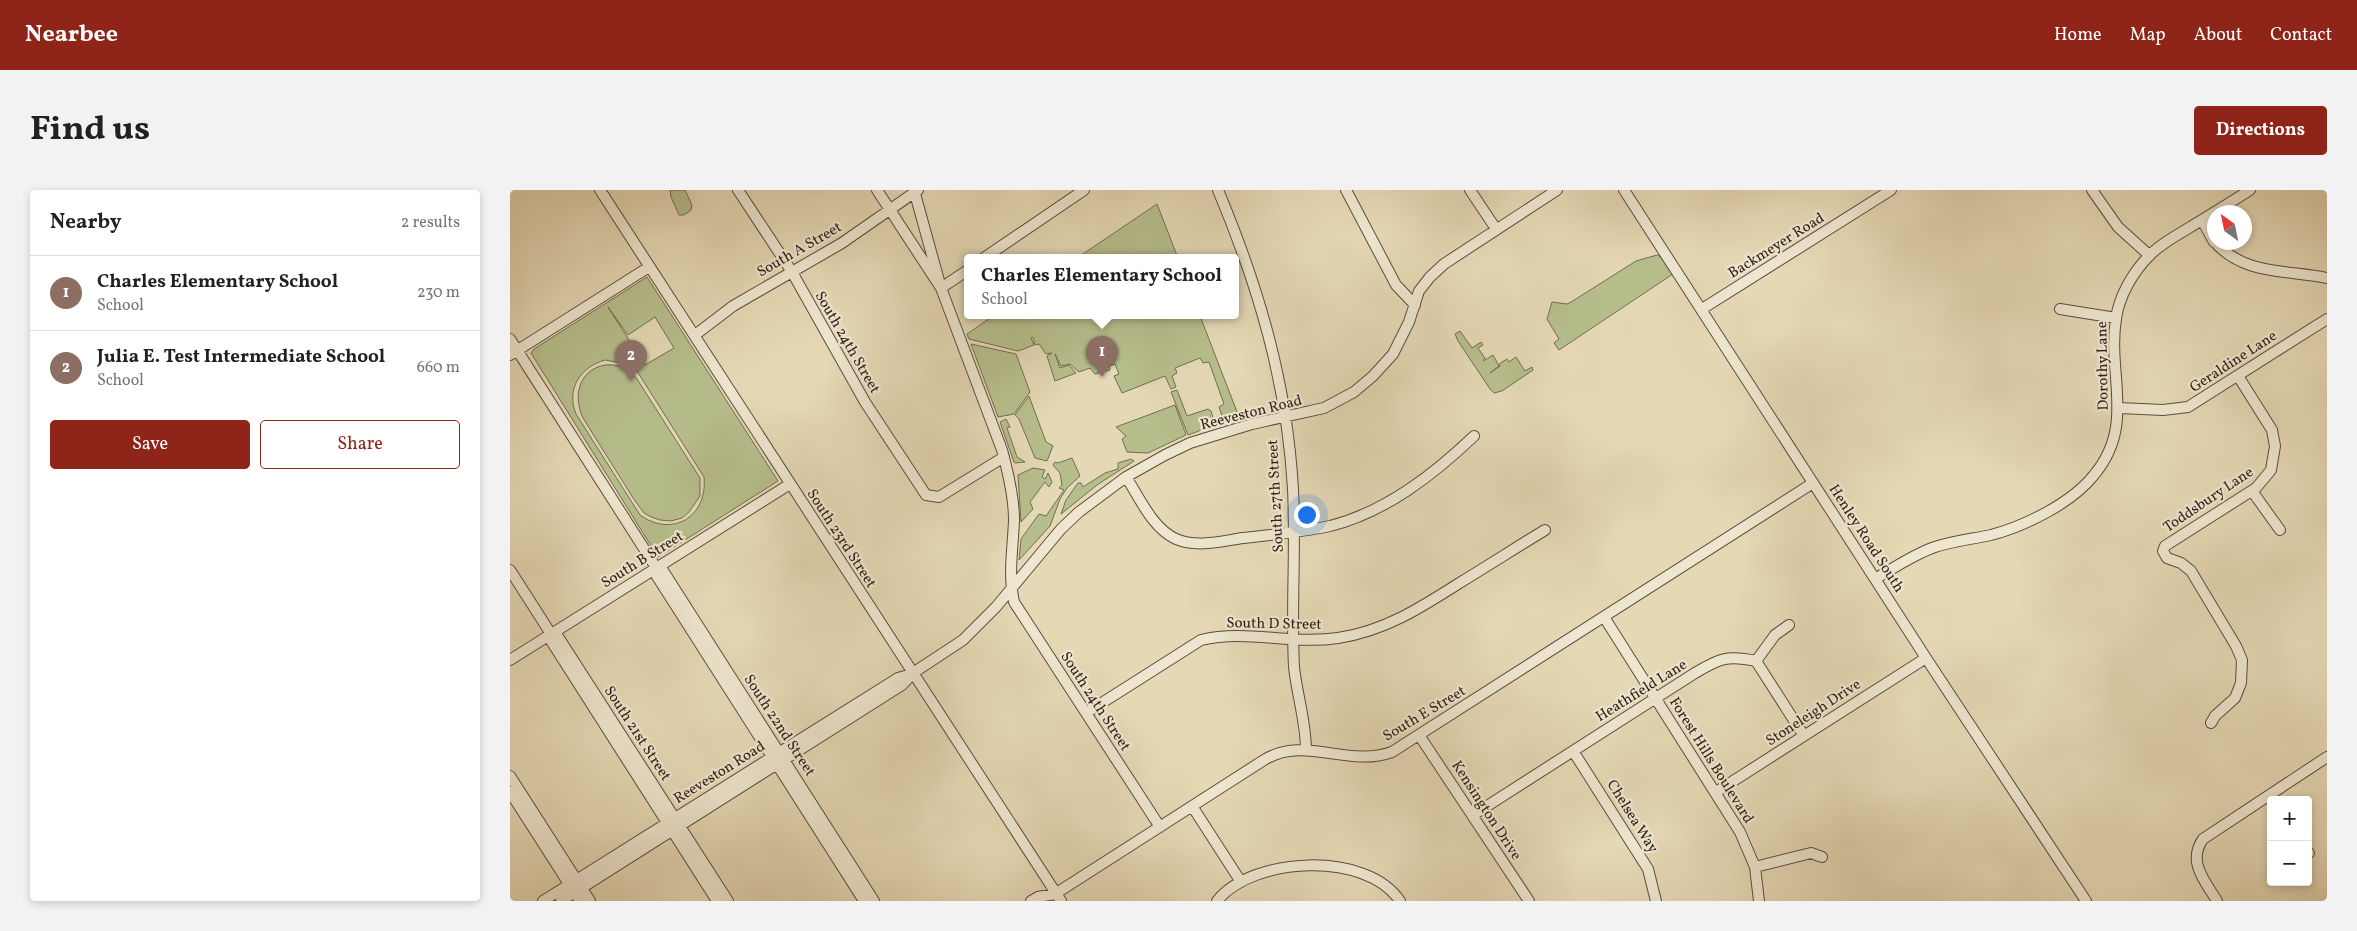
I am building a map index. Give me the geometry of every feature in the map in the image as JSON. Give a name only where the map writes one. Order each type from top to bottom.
[{"type":"street","name":"South 23rd Street","points":[[600,190],[1058,897]]},
{"type":"street","name":"South 24th Street","points":[[738,190],[792,272],[865,402],[922,491],[932,498],[940,497],[1004,457]]},
{"type":"street","points":[[877,190],[941,288]]},
{"type":"street","points":[[990,254],[1084,190]]},
{"type":"street","name":"South 27th Street","points":[[1218,190],[1247,262],[1266,319],[1281,385],[1293,488],[1292,640],[1297,694],[1306,736],[1306,750]]},
{"type":"street","points":[[1346,190],[1396,285],[1415,305]]},
{"type":"street","points":[[1470,190],[1496,229]]},
{"type":"street","name":"Reeveston Road","points":[[561,901],[673,824],[778,758],[902,685],[913,674],[963,640],[1011,590],[1061,528],[1078,512],[1126,477],[1190,443],[1252,424],[1324,408],[1354,392],[1373,376],[1393,354],[1410,322],[1419,291],[1430,277],[1444,264],[1557,190]]},
{"type":"street","name":"Henley Road South","points":[[1624,190],[1926,658],[2086,901]]},
{"type":"street","name":"Backmeyer Road","points":[[1702,309],[1891,190]]},
{"type":"street","points":[[2092,190],[2118,228],[2149,255]]},
{"type":"street","name":"Dorothy Lane","points":[[1875,579],[1934,548],[1999,532],[2066,500],[2089,482],[2105,459],[2114,439],[2119,408],[2115,342],[2116,318],[2127,285],[2149,255],[2250,190]]},
{"type":"street","points":[[916,191],[941,288],[1004,457],[1014,519],[1010,567],[1011,590]]},
{"type":"street","name":"South A Street","points":[[695,335],[733,306],[842,243],[916,191]]},
{"type":"street","points":[[2202,220],[2207,228]]},
{"type":"street","points":[[2223,250],[2246,265],[2327,278]]},
{"type":"street","points":[[514,352],[649,267]]},
{"type":"street","points":[[941,288],[964,273]]},
{"type":"street","points":[[2060,309],[2116,318]]},
{"type":"street","name":"Geraldine Lane","points":[[2119,408],[2163,410],[2188,407],[2327,319]]},
{"type":"street","name":"South 22nd Street","points":[[510,339],[514,352],[657,568],[778,758],[874,901]]},
{"type":"street","name":"Toddsbury Lane","points":[[2211,723],[2215,716],[2235,698],[2240,688],[2243,674],[2240,654],[2191,571],[2181,563],[2167,558],[2163,551],[2164,546],[2252,491],[2263,482],[2271,470],[2275,455],[2272,430],[2238,376]]},
{"type":"street","points":[[1126,477],[1156,523],[1176,539],[1197,544],[1330,526],[1386,503],[1436,470],[1474,436]]},
{"type":"street","name":"South E Street","points":[[1031,901],[1046,894],[1058,897],[1160,827],[1272,755],[1289,750],[1306,750],[1341,756],[1370,757],[1392,752],[1813,483]]},
{"type":"street","name":"South B Street","points":[[510,660],[790,484]]},
{"type":"street","points":[[2252,491],[2280,530]]},
{"type":"street","name":"South D Street","points":[[1086,714],[1202,640],[1223,636],[1292,640],[1338,638],[1364,633],[1398,621],[1545,530]]},
{"type":"street","name":"South 21st Street","points":[[510,570],[673,824],[728,901]]},
{"type":"street","name":"South 24th Street","points":[[1011,590],[1014,602],[1160,827]]},
{"type":"street","name":"Forest Hills Boulevard","points":[[1604,617],[1740,832],[1755,867],[1759,901]]},
{"type":"street","points":[[1789,625],[1775,635],[1756,661],[1804,736]]},
{"type":"street","name":"Heathfield Lane","points":[[1473,815],[1715,661],[1727,657],[1756,661]]},
{"type":"street","name":"Stoneleigh Drive","points":[[1716,792],[1926,658]]},
{"type":"street","name":"Kensington Drive","points":[[1420,735],[1529,901]]},
{"type":"street","name":"Chelsea Way","points":[[1573,751],[1648,869],[1656,901]]},
{"type":"street","points":[[2272,796],[2327,757]]},
{"type":"street","name":"South 22nd Street","points":[[778,758],[864,901]]},
{"type":"street","points":[[510,776],[576,889]]},
{"type":"street","points":[[510,792],[576,889],[590,901]]},
{"type":"street","points":[[2217,901],[2196,862],[2199,844],[2208,834],[2267,799]]},
{"type":"street","points":[[1192,806],[1240,882]]},
{"type":"street","name":"South 21st Street","points":[[673,824],[717,901]]},
{"type":"street","points":[[1755,867],[1811,853],[1822,857]]},
{"type":"street","points":[[1217,901],[1240,882],[1279,869],[1317,866],[1363,873],[1375,878],[1386,886],[1400,901]]},
{"type":"street","name":"Reeveston Road","points":[[543,901],[576,889]]},
{"type":"green space","points":[[670,190],[685,190],[692,205],[691,210],[684,215],[679,215]]},
{"type":"green space","points":[[1157,204],[1176,254],[1083,254]]},
{"type":"green space","points":[[1657,255],[1661,257],[1673,274],[1559,350],[1554,343],[1559,339],[1547,319],[1552,302],[1567,304],[1636,261]]},
{"type":"green space","points":[[647,277],[778,481],[658,557],[531,353],[534,349]],"holes":[[[608,307],[628,335],[655,317],[674,348],[645,365]],[[605,360],[627,364],[637,371],[704,477],[704,491],[700,503],[694,513],[686,520],[675,524],[664,524],[652,522],[640,515],[576,414],[573,396],[577,380],[589,368]]]},
{"type":"green space","points":[[989,319],[1201,319],[1239,417],[1226,421],[1223,419],[1219,407],[1224,404],[1209,362],[1203,363],[1200,358],[1175,368],[1177,373],[1172,376],[1176,387],[1171,389],[1165,376],[1122,393],[1114,376],[1119,374],[1115,364],[1109,366],[1110,370],[1095,374],[1090,368],[1079,372],[1070,364],[1061,366],[1055,354],[1060,368],[1069,365],[1076,373],[1055,381],[1047,356],[1052,353],[1046,354],[1039,344],[1035,345],[1033,337],[1031,338],[1034,345],[1018,351],[969,339],[967,334]]},
{"type":"green space","points":[[1460,331],[1472,348],[1481,342],[1483,345],[1478,348],[1485,358],[1483,361],[1493,355],[1499,366],[1490,373],[1500,366],[1499,364],[1507,359],[1509,362],[1516,357],[1525,371],[1532,367],[1533,370],[1502,391],[1494,393],[1458,341],[1455,334]]},
{"type":"green space","points":[[971,344],[1016,354],[1030,392],[1014,414],[998,417]]},
{"type":"green space","points":[[605,365],[615,365],[623,368],[637,379],[700,478],[700,496],[689,512],[682,518],[671,521],[660,520],[644,513],[583,418],[578,402],[580,385],[589,372]]},
{"type":"green space","points":[[1177,390],[1187,416],[1208,409],[1211,411],[1215,425],[1188,435],[1171,392]]},
{"type":"green space","points":[[1029,396],[1046,442],[1053,446],[1047,461],[1035,458],[1019,419],[1015,415]]},
{"type":"green space","points":[[1175,405],[1186,435],[1148,453],[1127,452],[1122,439],[1126,436],[1116,427]]},
{"type":"green space","points":[[1006,419],[1010,427],[1007,428],[1017,457],[1025,462],[1014,462],[1000,422]]},
{"type":"green space","points":[[1072,458],[1080,476],[1067,488],[1060,499],[1050,526],[1019,560],[1021,539],[1039,514],[1046,516],[1064,490],[1059,488],[1062,485],[1060,473],[1053,465],[1055,462],[1058,463]]},
{"type":"green space","points":[[1131,459],[1134,461],[1097,485],[1061,514],[1066,500],[1078,483],[1081,483],[1083,487],[1105,473],[1118,469],[1118,463]]},
{"type":"green space","points":[[1033,468],[1045,470],[1042,477],[1045,479],[1048,473],[1052,482],[1049,487],[1045,482],[1030,502],[1033,509],[1021,522],[1018,475]]},
{"type":"place","name":"Charles Elementary School","points":[[1102,377]]},
{"type":"place","name":"Julia E. Test Intermediate School","points":[[631,381]]}]
